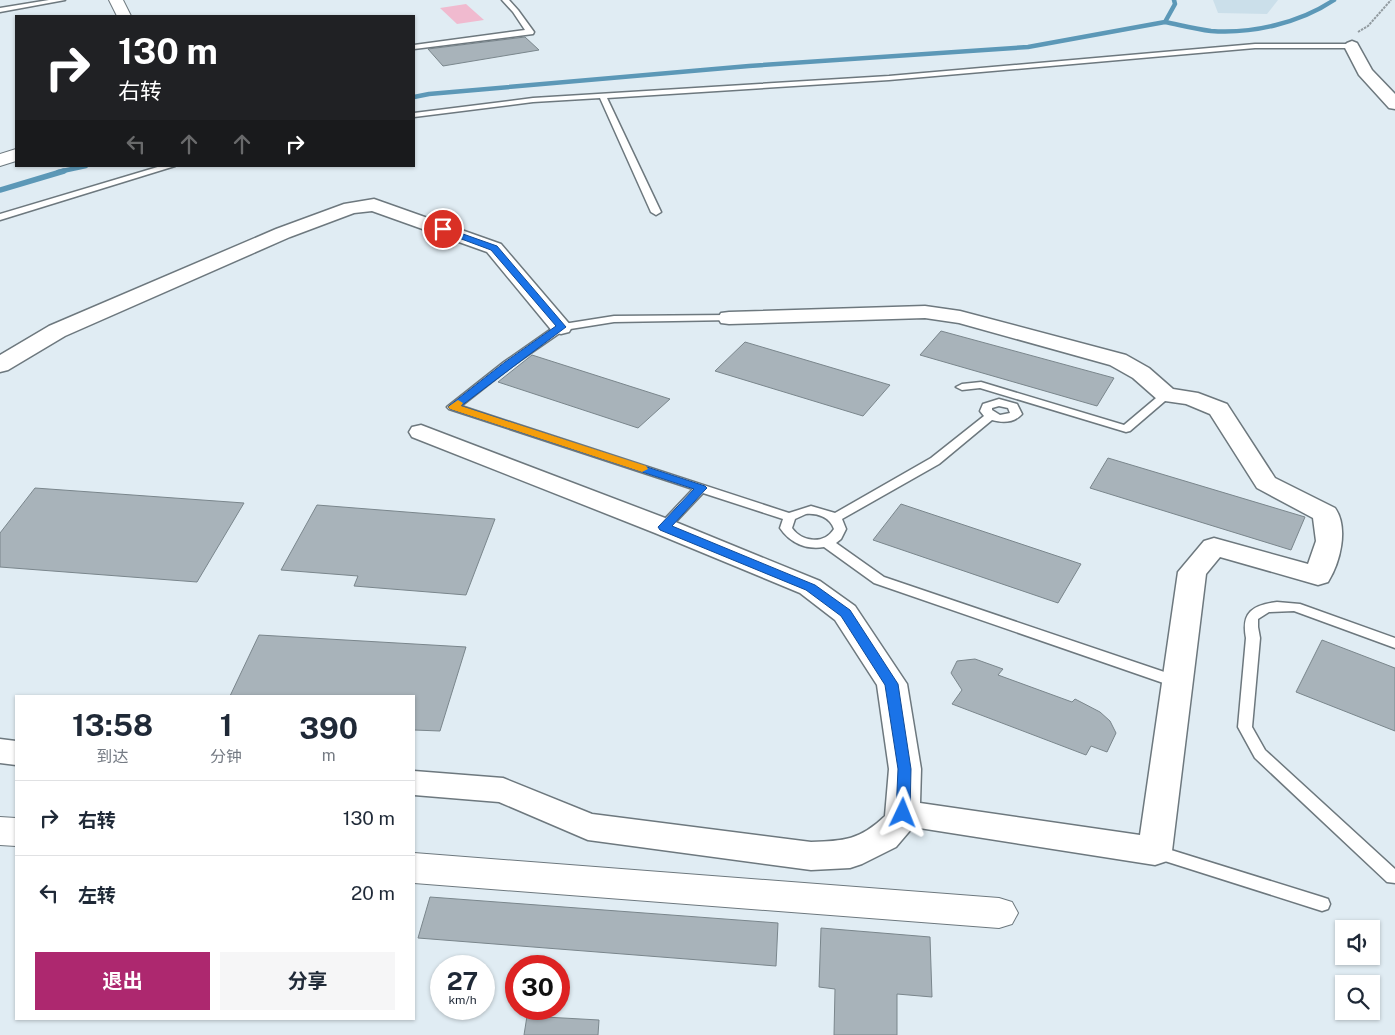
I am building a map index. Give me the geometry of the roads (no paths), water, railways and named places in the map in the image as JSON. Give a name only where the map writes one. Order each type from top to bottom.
[{"type":"street","points":[[116,0],[124,15]]},
{"type":"street","points":[[1352,46],[1365,72],[1395,104]]},
{"type":"street","points":[[0,160],[15,155]]},
{"type":"street","points":[[0,365],[57,331],[283,232],[350,208],[374,205],[494,248],[561,327]]},
{"type":"street","points":[[728,318],[925,312],[960,317],[1118,360],[1141,373],[1166,395],[1190,398],[1219,409],[1266,483],[1326,514],[1329,541],[1318,576],[1214,547],[1192,572],[1155,851],[903,813]]},
{"type":"street","points":[[415,784],[503,790],[588,827],[811,856],[850,854],[869,846],[884,838],[898,824],[903,813],[904,769],[892,684],[845,613],[810,587],[664,527],[421,432]]},
{"type":"street","points":[[0,751],[15,753]]},
{"type":"street","points":[[0,831],[15,832]]},
{"type":"street","points":[[415,868],[999,913]]},
{"type":"lane","points":[[16,0],[18,4],[44,0]]},
{"type":"lane","points":[[0,10],[62,0]]},
{"type":"lane","points":[[415,47],[530,32],[505,0]]},
{"type":"lane","points":[[415,115],[533,100],[889,78],[1256,46],[1352,46]]},
{"type":"lane","points":[[602,95],[656,212]]},
{"type":"lane","points":[[0,217],[168,167]]},
{"type":"lane","points":[[728,318],[614,318],[561,327],[508,364],[453,407],[790,517],[803,511],[811,510],[828,514],[835,518],[840,529],[838,534],[826,542],[809,543],[793,538],[786,528],[790,517]]},
{"type":"lane","points":[[962,387],[981,385],[1013,401],[1126,429],[1166,395]]},
{"type":"lane","points":[[835,518],[935,461],[992,416],[1006,419],[1014,416],[1016,409],[1013,401]]},
{"type":"lane","points":[[664,527],[701,488]]},
{"type":"lane","points":[[826,542],[879,580],[1177,682]]},
{"type":"lane","points":[[1393,877],[1260,754],[1245,727],[1253,638],[1250,628],[1251,619],[1257,612],[1268,607],[1295,607],[1395,643]]},
{"type":"lane","points":[[1155,851],[1322,904]]},
{"type":"waterway","points":[[1165,22],[1175,4],[1174,0]]},
{"type":"waterway","points":[[1165,22],[1211,31],[1259,29],[1291,21],[1334,0]]},
{"type":"waterway","points":[[415,97],[429,94],[749,66],[1028,47],[1165,22]]},
{"type":"waterway","points":[[58,172],[81,167]]},
{"type":"waterway","points":[[0,190],[64,171]]}]
